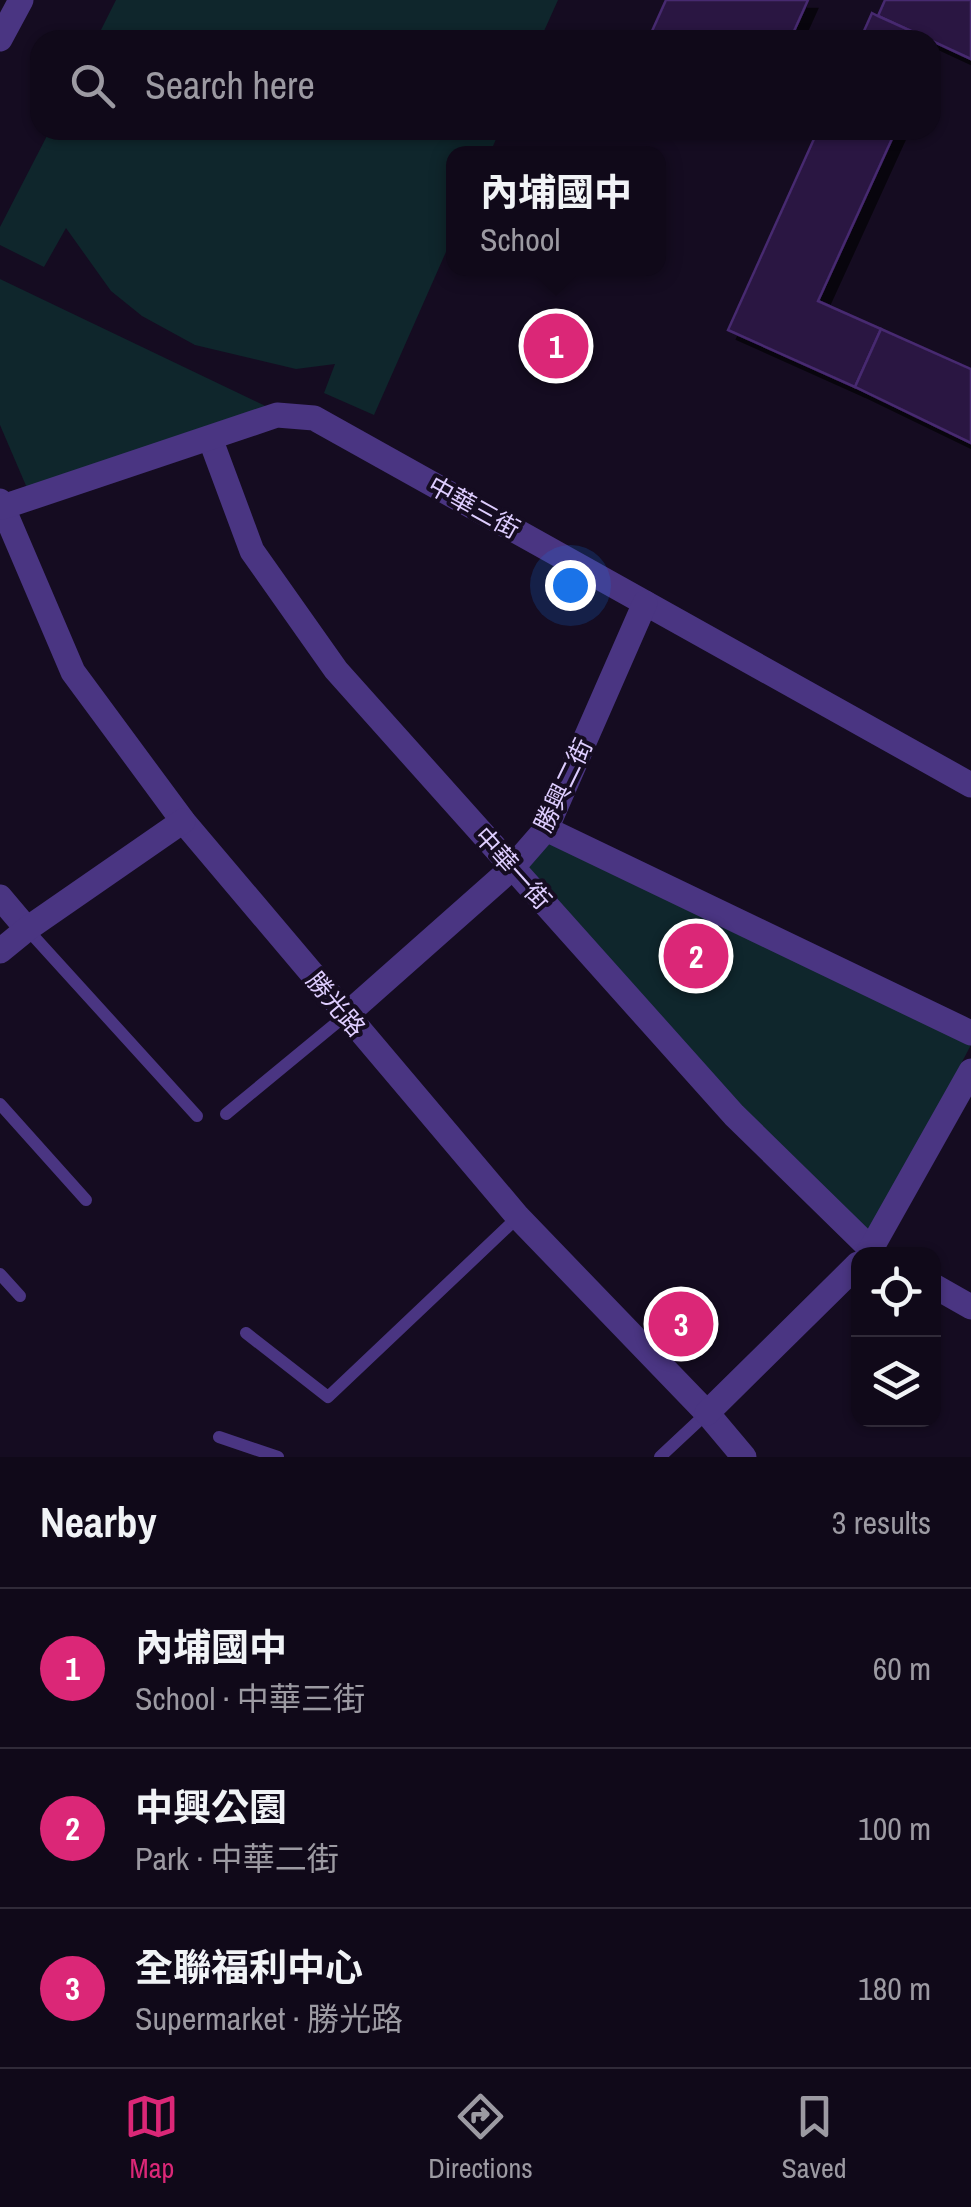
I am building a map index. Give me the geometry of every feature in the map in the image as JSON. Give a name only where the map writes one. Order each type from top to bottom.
[{"type":"street","points":[[0,39],[21,0]]},
{"type":"street","name":"中華三街","points":[[1,504],[277,415],[314,418],[971,785]]},
{"type":"street","name":"中華一街","points":[[210,438],[252,551],[336,670],[734,1115],[859,1247]]},
{"type":"street","name":"勝光路","points":[[1,504],[73,672],[184,821],[518,1217],[707,1413],[744,1457]]},
{"type":"street","name":"勝興二街","points":[[346,1015],[512,868],[546,830],[644,603]]},
{"type":"street","points":[[0,951],[184,821]]},
{"type":"street","points":[[546,830],[971,1033]]},
{"type":"street","points":[[0,897],[27,929]]},
{"type":"street","points":[[873,1247],[971,1071]]},
{"type":"street","points":[[707,1413],[851,1273]]},
{"type":"street","points":[[941,1290],[971,1306]]},
{"type":"lane","points":[[27,929],[197,1116]]},
{"type":"lane","points":[[226,1114],[346,1015]]},
{"type":"lane","points":[[0,1104],[86,1200]]},
{"type":"lane","points":[[246,1333],[328,1397],[518,1217]]},
{"type":"lane","points":[[0,1274],[20,1296]]},
{"type":"lane","points":[[660,1457],[707,1413]]},
{"type":"lane","points":[[219,1437],[278,1457]]},
{"type":"green space","points":[[116,0],[558,0],[544,30],[101,30]]},
{"type":"green space","points":[[45,140],[496,140],[493,146],[446,146],[446,252],[374,415],[324,393],[335,364],[296,369],[195,345],[142,316],[111,291],[66,228],[44,267],[0,245],[0,227]]},
{"type":"green space","points":[[0,279],[280,413],[27,488],[0,425]]},
{"type":"green space","points":[[549,840],[971,1045],[868,1238],[739,1105],[525,866]]},
{"type":"building","points":[[666,0],[808,0],[794,30],[652,30]]},
{"type":"building","points":[[885,0],[971,0],[971,59],[941,45],[941,30],[908,30],[878,16]]},
{"type":"building","points":[[872,13],[909,30],[864,30]]},
{"type":"building","points":[[814,140],[891,140],[818,301],[881,329],[855,387],[728,330]]},
{"type":"building","points":[[881,329],[971,369],[971,443],[855,387]]},
{"type":"place","name":"內埔國中","points":[[556,346]]},
{"type":"place","name":"中興公園","points":[[696,956]]},
{"type":"place","name":"全聯福利中心","points":[[681,1324]]}]
